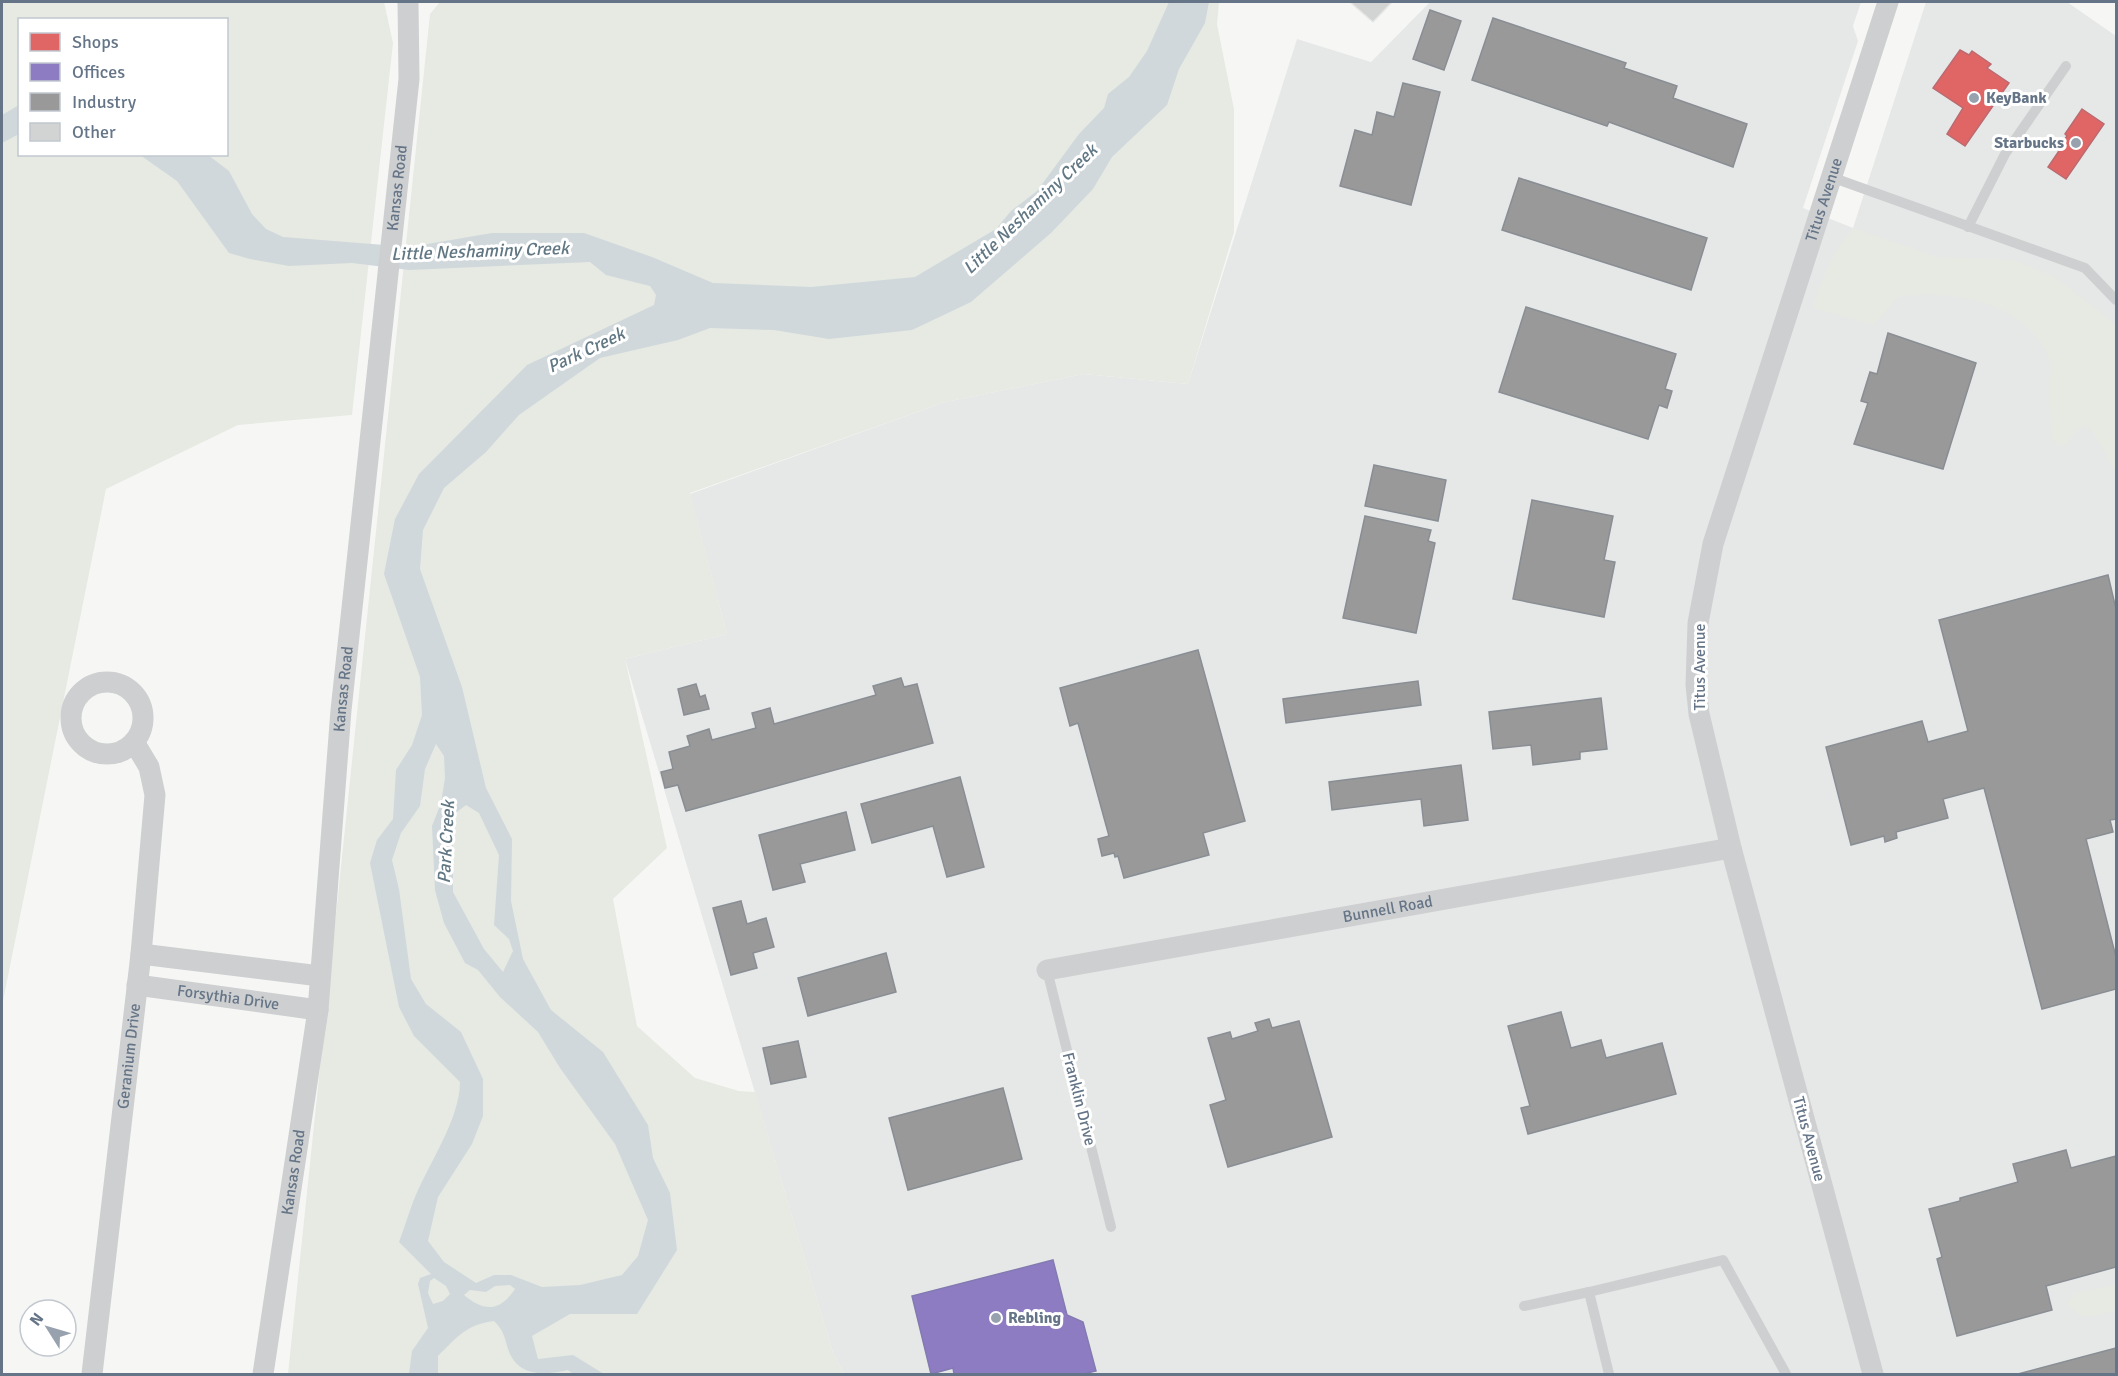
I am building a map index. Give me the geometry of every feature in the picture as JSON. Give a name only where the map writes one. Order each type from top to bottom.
[{"type":"street","name":"Kansas Road","points":[[263,1374],[318,1010],[341,710],[409,79],[408,2]]},
{"type":"street","name":"Titus Avenue","points":[[1873,1374],[1731,848],[1699,714],[1696,656],[1702,596],[1713,544],[1888,2]]},
{"type":"street","name":"Geranium Drive","points":[[92,1374],[141,954],[154,795],[149,767],[134,742]]},
{"type":"street","name":"Bunnell Road","points":[[1047,970],[1731,848]]},
{"type":"street","name":"Forsythia Drive","points":[[141,954],[320,976]]},
{"type":"street","name":"Forsythia Drive","points":[[137,985],[318,1010]]},
{"type":"lane","points":[[1968,227],[2004,154],[2066,66]]},
{"type":"lane","points":[[1831,177],[2085,268],[2116,300]]},
{"type":"lane","name":"Franklin Drive","points":[[1047,970],[1111,1227]]},
{"type":"lane","points":[[1524,1306],[1723,1260],[1786,1374]]},
{"type":"lane","points":[[1589,1292],[1609,1374]]},
{"type":"shaded area","points":[[2,2],[384,2],[393,43],[352,415],[238,425],[106,489],[2,1006]]},
{"type":"shaded area","points":[[440,2],[1219,2],[1217,24],[1234,109],[1234,232],[1188,384],[1084,374],[945,402],[690,493],[727,634],[625,659],[667,848],[613,899],[637,1026],[695,1078],[739,1091],[755,1092],[833,1353],[844,1374],[288,1374],[430,14]]},
{"type":"shaded area","points":[[1430,2],[1861,2],[1853,26],[1858,41],[1803,208],[1853,228],[1926,2],[2067,2],[2116,36],[2116,1374],[844,1374],[833,1353],[625,659],[727,634],[690,494],[945,402],[1084,374],[1188,384],[1297,39],[1371,62]]},
{"type":"shaded area","points":[[1854,228],[1937,257],[2013,260],[2057,278],[2116,325],[2116,474],[2094,433],[2086,426],[2075,432],[2065,446],[2057,445],[2052,437],[2049,359],[2038,340],[2024,324],[2006,312],[1964,298],[1941,295],[1898,297],[1874,325],[1813,308],[1829,265]]},
{"type":"shaded area","points":[[2116,1285],[2116,1310],[2095,1316],[2083,1316],[2067,1303],[2074,1293]]},
{"type":"water","points":[[1169,2],[1209,2],[1205,23],[1179,69],[1167,105],[1112,157],[1093,189],[1051,233],[971,302],[912,330],[829,339],[774,330],[710,328],[678,340],[600,358],[519,415],[486,452],[444,488],[423,530],[420,569],[462,687],[486,788],[512,839],[511,901],[523,959],[551,1010],[603,1052],[648,1125],[653,1158],[670,1193],[677,1250],[637,1314],[570,1314],[532,1336],[538,1359],[573,1355],[604,1374],[573,1374],[568,1370],[540,1373],[524,1369],[512,1358],[502,1331],[494,1321],[476,1325],[463,1332],[451,1343],[438,1356],[438,1374],[409,1374],[412,1351],[428,1328],[418,1284],[420,1278],[431,1274],[399,1242],[419,1188],[455,1112],[460,1082],[414,1036],[399,1007],[370,863],[377,840],[393,819],[396,770],[412,745],[422,715],[420,677],[384,574],[395,519],[419,474],[527,365],[654,305],[656,295],[650,286],[606,275],[590,262],[409,270],[352,263],[289,266],[250,259],[229,253],[177,181],[141,156],[209,156],[229,171],[252,214],[266,229],[283,237],[410,247],[492,233],[584,233],[652,257],[713,283],[811,287],[915,277],[996,229],[1011,211],[1037,191],[1079,134],[1104,108],[1108,94],[1129,77],[1147,51]],"holes":[[[436,744],[444,756],[445,778],[441,803],[432,826],[435,890],[444,923],[465,963],[478,970],[500,997],[538,1032],[560,1068],[615,1144],[648,1220],[638,1256],[622,1275],[580,1285],[542,1287],[511,1275],[494,1275],[476,1283],[444,1262],[428,1241],[438,1197],[472,1144],[483,1116],[483,1079],[461,1032],[426,1004],[411,979],[399,889],[392,860],[401,833],[420,806],[425,769]],[[466,805],[479,813],[499,855],[494,925],[509,939],[513,951],[503,972],[484,949],[453,892],[453,815]],[[434,1278],[446,1286],[450,1294],[443,1301],[433,1304],[428,1293],[430,1281]],[[510,1285],[515,1289],[497,1306],[484,1306],[464,1295],[470,1290],[486,1292],[495,1286]]]},
{"type":"water","points":[[18,106],[18,135],[2,143],[2,115]]},
{"type":"building: Shops","name":"KeyBank","points":[[1960,50],[1969,55],[1972,51],[1991,64],[1987,68],[2009,83],[1965,146],[1947,134],[1963,108],[1933,88]]},
{"type":"building: Shops","name":"Starbucks","points":[[2082,109],[2104,124],[2066,179],[2048,167],[2067,136],[2065,134]]},
{"type":"building: Offices","name":"Rebling","points":[[1053,1260],[1067,1315],[1083,1322],[1096,1371],[1083,1374],[954,1374],[953,1368],[931,1374],[912,1296]]},
{"type":"building: Industry","points":[[1430,10],[1461,21],[1444,70],[1413,59]]},
{"type":"building: Industry","points":[[1493,18],[1626,63],[1624,68],[1677,86],[1673,98],[1747,124],[1733,167],[1609,122],[1607,126],[1472,80]]},
{"type":"building: Industry","points":[[1403,83],[1440,92],[1411,205],[1340,186],[1355,130],[1372,135],[1377,112],[1394,117]]},
{"type":"building: Industry","points":[[1519,178],[1707,238],[1691,290],[1502,230]]},
{"type":"building: Industry","points":[[1526,307],[1676,354],[1665,389],[1672,391],[1667,408],[1659,405],[1648,439],[1499,392]]},
{"type":"building: Industry","points":[[1888,333],[1976,363],[1943,469],[1854,444],[1868,403],[1861,401],[1870,372],[1877,374]]},
{"type":"building: Industry","points":[[1374,465],[1446,480],[1438,521],[1365,506]]},
{"type":"building: Industry","points":[[1532,500],[1613,516],[1604,560],[1615,562],[1604,617],[1513,599]]},
{"type":"building: Industry","points":[[1365,516],[1431,530],[1428,541],[1435,543],[1416,633],[1343,618]]},
{"type":"building: Industry","points":[[2108,575],[2116,609],[2116,819],[2110,820],[2113,832],[2086,839],[2116,957],[2116,989],[2042,1009],[1984,788],[1943,799],[1948,818],[1896,832],[1897,838],[1885,842],[1884,836],[1851,845],[1826,747],[1922,721],[1928,742],[1968,731],[1939,620]]},
{"type":"building: Industry","points":[[1198,650],[1245,821],[1203,833],[1209,855],[1124,878],[1118,856],[1115,857],[1114,853],[1102,856],[1098,839],[1109,836],[1078,723],[1070,726],[1060,688]]},
{"type":"building: Industry","points":[[901,678],[904,687],[917,684],[933,743],[686,811],[678,785],[665,788],[661,772],[673,769],[669,752],[690,746],[687,736],[709,729],[712,740],[756,728],[752,713],[770,708],[774,724],[876,695],[873,686]]},
{"type":"building: Industry","points":[[1418,681],[1421,705],[1286,723],[1283,699]]},
{"type":"building: Industry","points":[[696,684],[700,697],[705,695],[709,709],[684,715],[678,689]]},
{"type":"building: Industry","points":[[1601,698],[1607,749],[1580,752],[1580,759],[1533,765],[1531,745],[1493,749],[1489,712]]},
{"type":"building: Industry","points":[[1461,765],[1468,820],[1424,826],[1421,799],[1332,810],[1329,782]]},
{"type":"building: Industry","points":[[960,777],[984,867],[947,877],[933,826],[872,843],[861,804]]},
{"type":"building: Industry","points":[[846,812],[855,850],[800,864],[805,882],[773,890],[759,835]]},
{"type":"building: Industry","points":[[741,901],[747,924],[766,918],[774,947],[753,953],[757,968],[731,975],[713,908]]},
{"type":"building: Industry","points":[[886,953],[896,992],[808,1016],[798,978]]},
{"type":"building: Industry","points":[[1561,1012],[1571,1048],[1601,1040],[1606,1058],[1662,1043],[1676,1094],[1528,1134],[1521,1108],[1530,1106],[1508,1026]]},
{"type":"building: Industry","points":[[1269,1019],[1272,1028],[1299,1021],[1332,1137],[1228,1167],[1210,1105],[1226,1100],[1208,1038],[1230,1032],[1232,1039],[1258,1031],[1255,1023]]},
{"type":"building: Industry","points":[[798,1041],[806,1077],[771,1084],[763,1048]]},
{"type":"building: Industry","points":[[1003,1088],[1022,1159],[908,1190],[889,1118]]},
{"type":"building: Industry","points":[[2066,1150],[2071,1168],[2116,1156],[2116,1267],[2046,1286],[2052,1310],[1957,1336],[1937,1259],[1942,1257],[1929,1209],[2018,1182],[2013,1164]]},
{"type":"building: Industry","points":[[2116,1348],[2116,1374],[2018,1374]]},
{"type":"building: Other","points":[[1350,2],[1392,2],[1373,22]]},
{"type":"place","name":"KeyBank","points":[[1974,98]]},
{"type":"place","name":"Starbucks","points":[[2076,143]]},
{"type":"place","name":"Rebling","points":[[996,1318]]},
{"type":"water label","name":"Little Neshaminy Creek","points":[[1030,209]]},
{"type":"water label","name":"Little Neshaminy Creek","points":[[480,251]]},
{"type":"water label","name":"Park Creek","points":[[586,350]]},
{"type":"water label","name":"Park Creek","points":[[446,842]]}]
